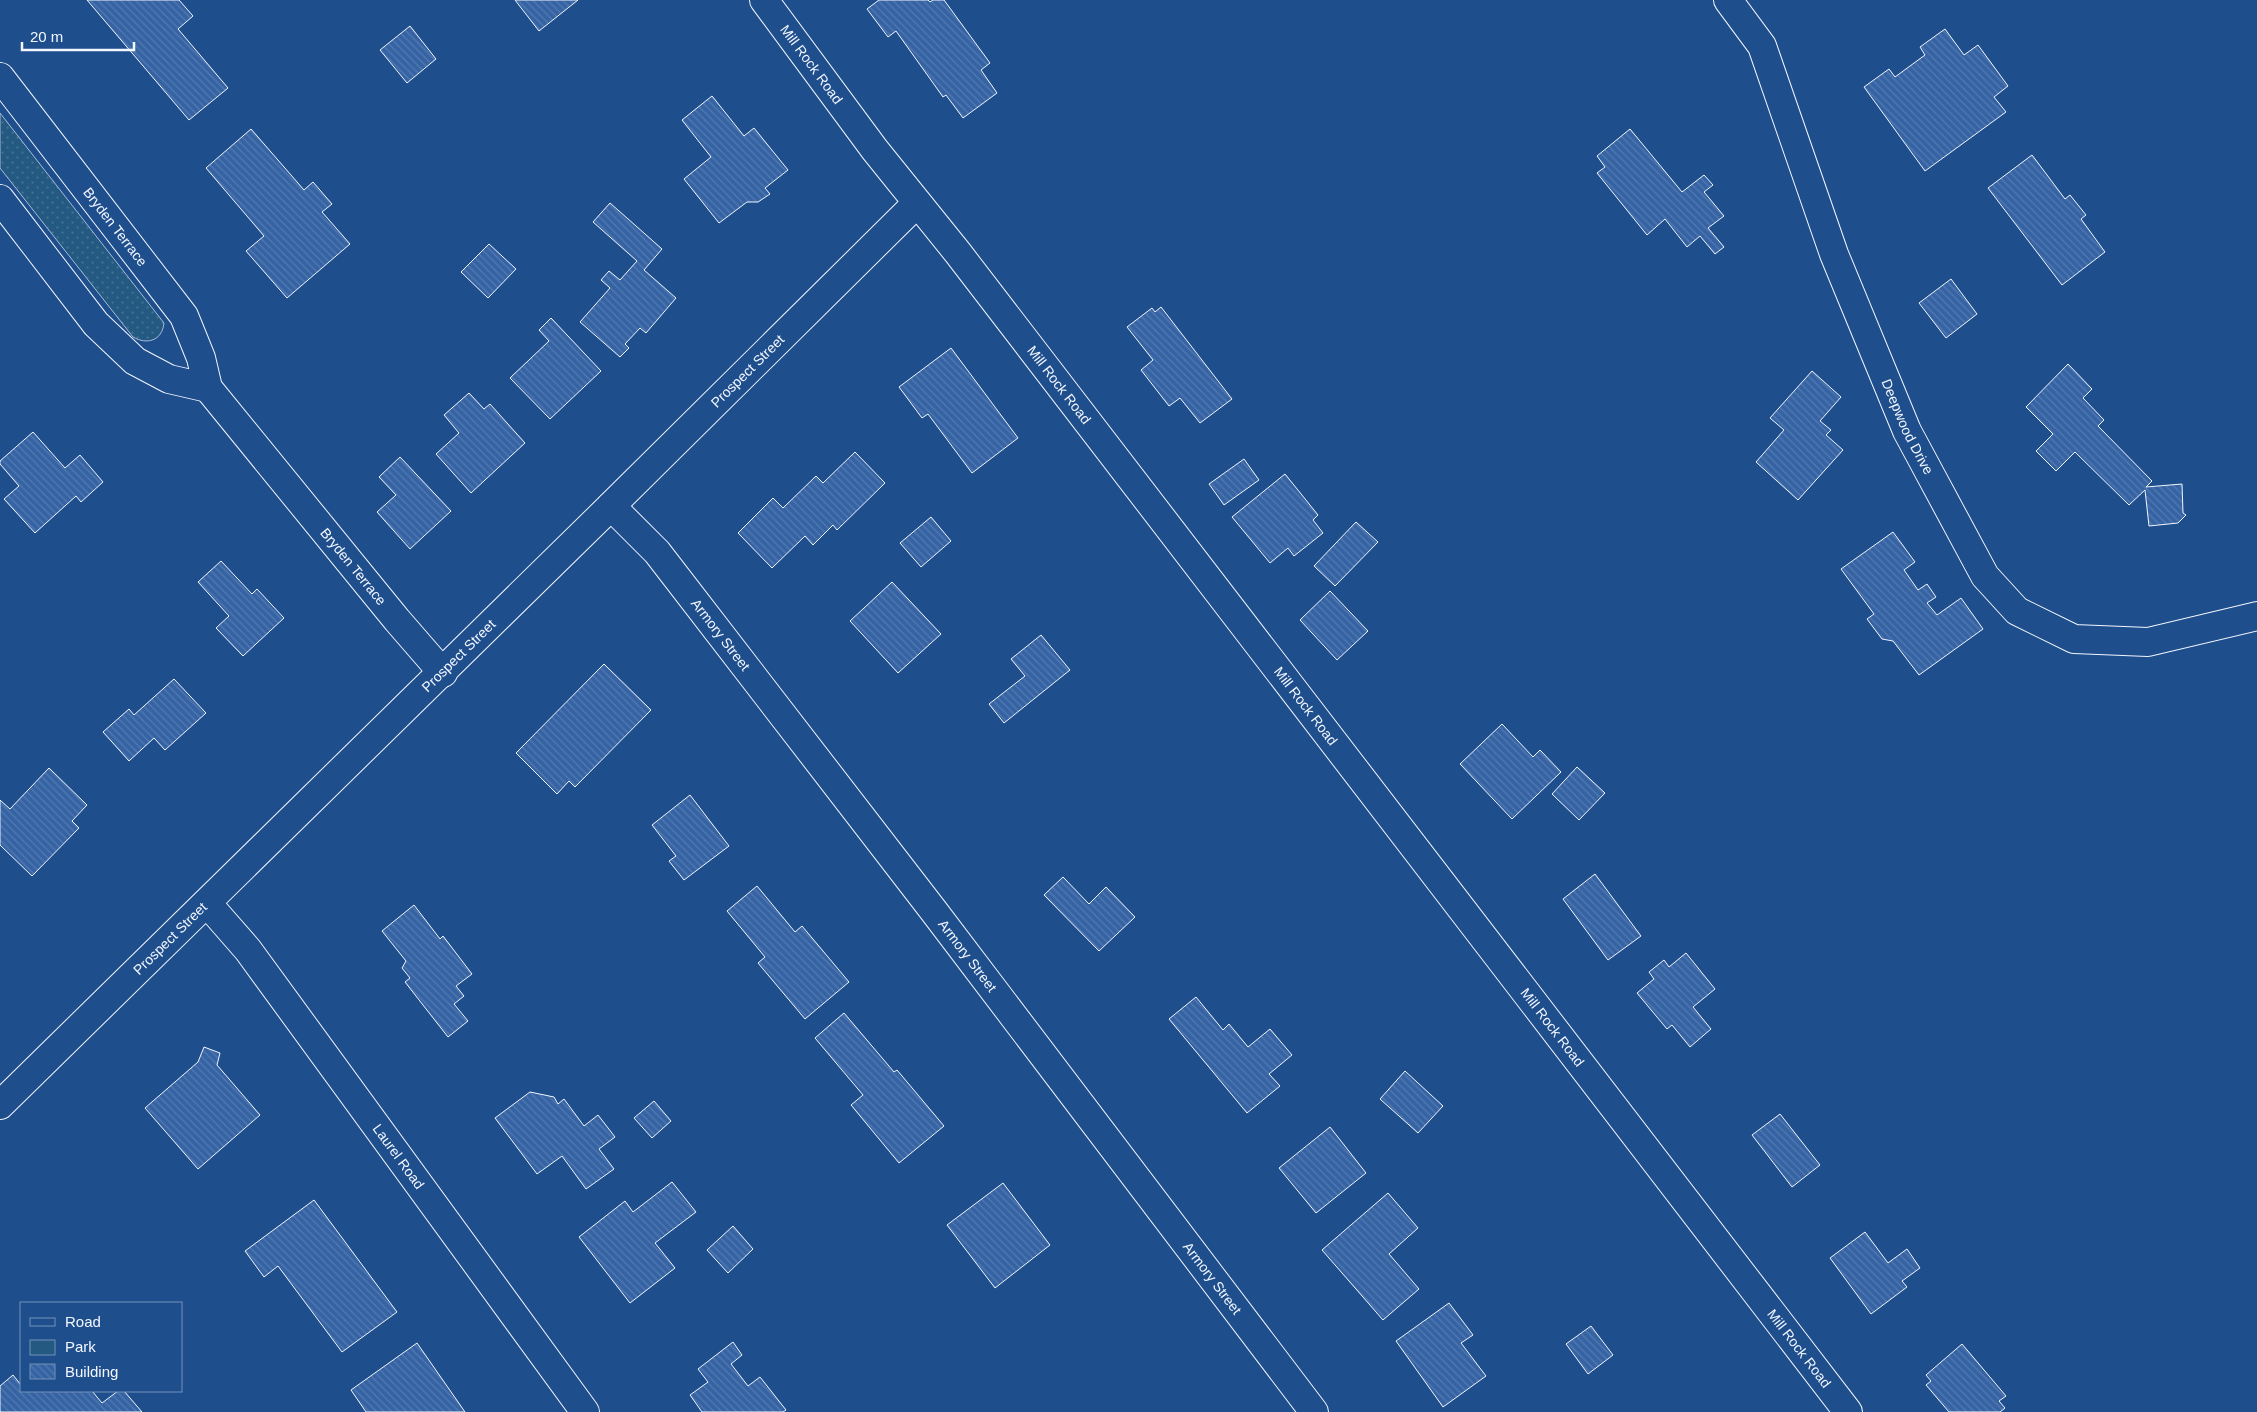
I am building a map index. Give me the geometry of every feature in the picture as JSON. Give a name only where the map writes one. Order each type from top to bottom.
[{"type":"street","name":"Mill Rock Road","points":[[764,0],[875,150],[958,252],[1848,1412]]},
{"type":"street","name":"Deepwood Drive","points":[[1728,0],[1762,46],[1834,254],[1907,431],[1985,576],[2017,611],[2074,639],[2148,642],[2257,616]]},
{"type":"street","name":"Bryden Terrace","points":[[0,77],[184,316],[201,358],[208,388],[397,620],[443,673]]},
{"type":"street","points":[[0,199],[96,324],[135,361],[170,379],[208,388]]},
{"type":"street","name":"Prospect Street","points":[[0,1105],[443,673],[917,203]]},
{"type":"street","name":"Armory Street","points":[[611,506],[657,552],[933,910],[1314,1412]]},
{"type":"street","name":"Laurel Road","points":[[207,903],[248,950],[584,1412]]},
{"type":"green space","points":[[0,113],[164,323],[160,334],[153,340],[143,341],[133,337],[0,168]]},
{"type":"building","points":[[87,0],[179,0],[193,16],[178,29],[228,88],[189,120]]},
{"type":"building","points":[[515,0],[578,0],[539,31]]},
{"type":"building","points":[[879,0],[928,0],[930,2],[933,0],[944,0],[990,63],[981,70],[997,93],[963,118],[946,95],[943,97],[896,31],[888,37],[867,9]]},
{"type":"building","points":[[410,26],[436,59],[407,83],[380,50]]},
{"type":"building","points":[[1945,29],[1964,55],[1978,45],[2008,86],[1994,97],[2006,112],[1925,171],[1864,87],[1889,69],[1895,77],[1925,55],[1920,47]]},
{"type":"building","points":[[712,96],[744,136],[754,128],[788,170],[765,188],[770,194],[758,202],[747,202],[719,223],[684,179],[711,157],[682,120]]},
{"type":"building","points":[[251,129],[304,190],[313,182],[332,204],[322,212],[350,244],[287,298],[246,251],[264,236],[206,168]]},
{"type":"building","points":[[1630,129],[1682,192],[1704,175],[1713,185],[1704,192],[1724,216],[1708,228],[1724,247],[1715,254],[1700,236],[1687,247],[1665,219],[1647,235],[1597,173],[1605,167],[1597,156]]},
{"type":"building","points":[[2032,155],[2065,199],[2070,195],[2086,215],[2081,219],[2105,252],[2062,285],[1988,188]]},
{"type":"building","points":[[610,203],[662,249],[644,270],[676,298],[646,333],[640,328],[625,344],[629,348],[620,357],[580,322],[610,288],[601,280],[609,271],[620,280],[637,261],[593,222]]},
{"type":"building","points":[[489,244],[516,269],[488,298],[461,272]]},
{"type":"building","points":[[1951,279],[1977,314],[1946,338],[1919,303]]},
{"type":"building","points":[[1161,307],[1232,399],[1200,423],[1180,398],[1169,406],[1141,370],[1153,360],[1127,327],[1152,308],[1155,312]]},
{"type":"building","points":[[551,318],[601,371],[550,419],[510,378],[549,341],[539,330]]},
{"type":"building","points":[[951,348],[1018,438],[972,473],[928,414],[922,418],[899,387]]},
{"type":"building","points":[[2068,364],[2092,389],[2083,398],[2104,420],[2098,426],[2152,481],[2146,487],[2182,484],[2183,513],[2186,515],[2178,523],[2149,526],[2145,490],[2129,505],[2075,452],[2056,471],[2036,451],[2053,434],[2026,407]]},
{"type":"building","points":[[1812,371],[1841,397],[1820,421],[1831,430],[1826,435],[1843,450],[1798,500],[1756,462],[1784,430],[1770,418]]},
{"type":"building","points":[[469,393],[484,409],[490,404],[525,443],[471,493],[436,454],[459,433],[444,415]]},
{"type":"building","points":[[33,432],[65,468],[80,455],[103,482],[81,502],[76,496],[35,533],[4,499],[19,486],[0,464],[0,461]]},
{"type":"building","points":[[855,452],[885,483],[837,530],[833,525],[813,545],[805,536],[772,568],[738,533],[773,498],[783,508],[816,476],[823,483]]},
{"type":"building","points":[[400,457],[451,511],[410,549],[377,512],[396,495],[379,477]]},
{"type":"building","points":[[1244,459],[1259,480],[1224,505],[1209,484]]},
{"type":"building","points":[[1285,474],[1318,515],[1313,520],[1323,533],[1294,556],[1288,548],[1270,563],[1232,517]]},
{"type":"building","points":[[931,517],[951,541],[921,567],[900,543]]},
{"type":"building","points":[[1356,522],[1378,542],[1335,586],[1314,566]]},
{"type":"building","points":[[1893,532],[1915,562],[1904,570],[1918,590],[1927,584],[1936,597],[1927,603],[1937,615],[1961,598],[1983,629],[1919,675],[1893,641],[1882,639],[1867,619],[1874,614],[1841,569]]},
{"type":"building","points":[[221,561],[252,594],[257,589],[284,618],[243,656],[216,628],[229,616],[198,582]]},
{"type":"building","points":[[892,582],[941,634],[898,673],[850,621]]},
{"type":"building","points":[[1330,591],[1368,631],[1337,660],[1300,620]]},
{"type":"building","points":[[1041,635],[1070,670],[1004,723],[989,704],[1025,676],[1011,659]]},
{"type":"building","points":[[604,664],[651,710],[575,787],[569,781],[557,794],[516,753]]},
{"type":"building","points":[[174,679],[206,713],[165,750],[154,738],[129,761],[103,732],[129,709],[134,715]]},
{"type":"building","points":[[1502,724],[1533,757],[1540,750],[1561,772],[1512,819],[1460,764]]},
{"type":"building","points":[[1577,767],[1605,793],[1579,820],[1552,794]]},
{"type":"building","points":[[49,768],[87,805],[72,821],[79,828],[32,876],[0,845],[0,800],[10,809]]},
{"type":"building","points":[[690,795],[729,846],[684,880],[669,861],[676,856],[652,825]]},
{"type":"building","points":[[1595,874],[1641,936],[1608,960],[1563,899]]},
{"type":"building","points":[[1063,877],[1089,904],[1106,887],[1135,917],[1099,951],[1044,895]]},
{"type":"building","points":[[757,886],[795,932],[802,926],[849,982],[805,1019],[758,963],[765,957],[727,911]]},
{"type":"building","points":[[414,905],[440,939],[443,936],[472,974],[456,986],[464,996],[454,1004],[468,1021],[448,1037],[405,982],[410,978],[402,968],[406,961],[382,931]]},
{"type":"building","points":[[1686,953],[1715,989],[1693,1007],[1711,1029],[1690,1047],[1672,1025],[1667,1029],[1637,993],[1654,979],[1649,972],[1664,960],[1669,967]]},
{"type":"building","points":[[1196,997],[1223,1030],[1229,1024],[1248,1047],[1270,1029],[1292,1055],[1269,1074],[1280,1086],[1247,1113],[1169,1019]]},
{"type":"building","points":[[844,1013],[894,1072],[897,1070],[944,1126],[899,1163],[851,1105],[863,1095],[815,1038]]},
{"type":"building","points":[[204,1047],[220,1053],[217,1065],[260,1115],[198,1169],[145,1108],[198,1062]]},
{"type":"building","points":[[1405,1071],[1443,1106],[1418,1133],[1380,1099]]},
{"type":"building","points":[[530,1092],[554,1097],[558,1104],[564,1099],[584,1126],[598,1115],[615,1137],[599,1149],[614,1169],[586,1189],[562,1156],[537,1174],[495,1118]]},
{"type":"building","points":[[654,1101],[671,1121],[652,1138],[634,1118]]},
{"type":"building","points":[[1780,1114],[1820,1165],[1792,1187],[1752,1135]]},
{"type":"building","points":[[1330,1127],[1366,1173],[1316,1213],[1279,1168]]},
{"type":"building","points":[[672,1182],[696,1212],[655,1243],[675,1268],[630,1303],[579,1237],[625,1201],[633,1212]]},
{"type":"building","points":[[1003,1183],[1050,1245],[995,1288],[947,1225]]},
{"type":"building","points":[[1388,1193],[1418,1228],[1389,1254],[1419,1289],[1383,1320],[1322,1250]]},
{"type":"building","points":[[314,1200],[397,1312],[342,1352],[278,1266],[264,1277],[245,1251]]},
{"type":"building","points":[[733,1226],[753,1249],[728,1273],[707,1250]]},
{"type":"building","points":[[1865,1232],[1888,1263],[1907,1249],[1920,1268],[1902,1281],[1907,1287],[1871,1314],[1830,1258]]},
{"type":"building","points":[[1449,1303],[1473,1335],[1461,1343],[1486,1376],[1443,1407],[1396,1341]]},
{"type":"building","points":[[1591,1326],[1613,1355],[1588,1374],[1566,1344]]},
{"type":"building","points":[[733,1342],[742,1355],[731,1364],[748,1386],[760,1377],[786,1410],[783,1412],[702,1412],[690,1395],[708,1382],[698,1369]]},
{"type":"building","points":[[417,1343],[465,1412],[366,1412],[351,1390]]},
{"type":"building","points":[[1962,1344],[2006,1396],[1999,1401],[2005,1408],[2000,1412],[1949,1412],[1926,1385],[1931,1381],[1926,1375]]},
{"type":"building","points":[[13,1375],[20,1384],[20,1392],[93,1392],[102,1403],[117,1392],[125,1392],[142,1412],[0,1412],[0,1386]]}]
